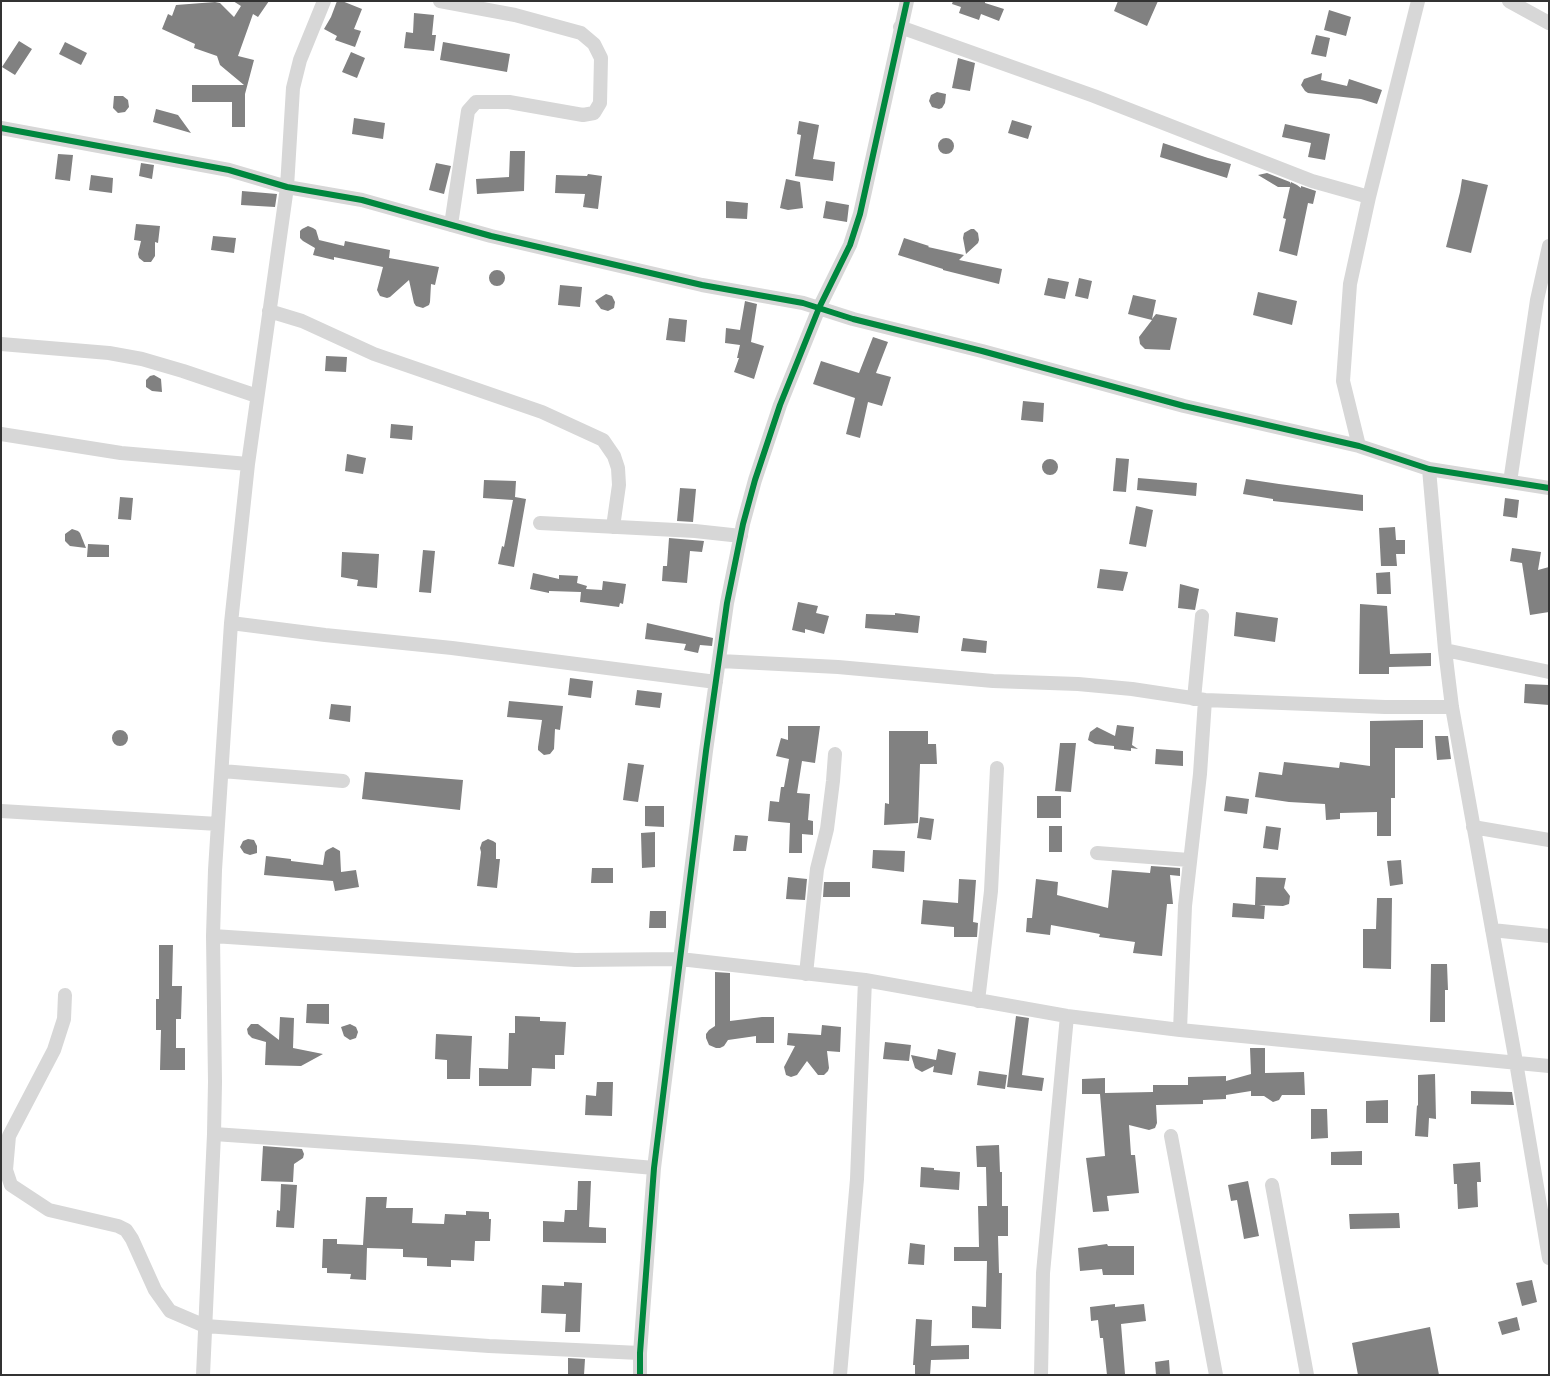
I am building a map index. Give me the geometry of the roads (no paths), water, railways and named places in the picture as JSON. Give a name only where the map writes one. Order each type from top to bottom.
[{"type":"street","points":[[202,1375],[206,1326],[214,1134],[213,936],[231,622],[248,464],[287,187],[293,88],[300,60],[324,1]]},
{"type":"street","points":[[440,1],[515,16],[581,33],[594,44],[602,58],[600,103],[594,113],[583,115],[509,102],[476,102],[468,111],[452,225]]},
{"type":"street","points":[[640,1375],[654,1168],[706,751],[727,603],[755,480],[780,405],[819,308],[850,245],[860,214],[907,1]]},
{"type":"street","points":[[1359,446],[1343,381],[1350,284],[1369,197],[1418,1]]},
{"type":"street","points":[[1509,1],[1549,24]]},
{"type":"street","points":[[900,27],[1094,96],[1312,181],[1369,197]]},
{"type":"street","points":[[1,128],[228,170],[287,187],[362,200],[491,236],[692,282],[803,303],[853,319],[982,351],[1184,406],[1359,446],[1429,469],[1549,488]]},
{"type":"street","points":[[1510,482],[1543,303],[1549,246]]},
{"type":"street","points":[[269,311],[302,321],[374,354],[542,412],[603,440],[614,456],[618,468],[619,485],[613,527]]},
{"type":"street","points":[[1,344],[109,353],[142,359],[183,370],[257,396]]},
{"type":"street","points":[[1,434],[121,453],[248,464]]},
{"type":"street","points":[[1429,469],[1452,707],[1549,1258]]},
{"type":"street","points":[[540,523],[695,531],[741,536]]},
{"type":"street","points":[[1180,1030],[1185,906],[1200,774],[1202,616]]},
{"type":"street","points":[[231,622],[716,682]]},
{"type":"street","points":[[1445,650],[1549,672]]},
{"type":"street","points":[[720,661],[838,667],[993,681],[1096,686],[1200,699],[1385,707],[1452,707]]},
{"type":"street","points":[[806,974],[817,869],[827,829],[835,754]]},
{"type":"street","points":[[978,1001],[991,891],[997,768]]},
{"type":"street","points":[[222,771],[343,781]]},
{"type":"street","points":[[1,811],[218,824]]},
{"type":"street","points":[[1473,827],[1549,840]]},
{"type":"street","points":[[1097,853],[1190,860]]},
{"type":"street","points":[[1492,930],[1549,936]]},
{"type":"street","points":[[213,936],[575,960],[680,959],[865,980],[1067,1016],[1180,1030],[1549,1066]]},
{"type":"street","points":[[840,1375],[857,1179],[865,980]]},
{"type":"street","points":[[65,995],[64,1019],[54,1050],[9,1136],[6,1170],[11,1185],[49,1210],[118,1226],[126,1230],[155,1290],[170,1311],[206,1326],[489,1346],[640,1353]]},
{"type":"street","points":[[1041,1375],[1043,1273],[1067,1016]]},
{"type":"street","points":[[214,1134],[465,1151],[654,1168]]},
{"type":"street","points":[[1171,1136],[1216,1375]]},
{"type":"street","points":[[1272,1185],[1307,1375]]}]
